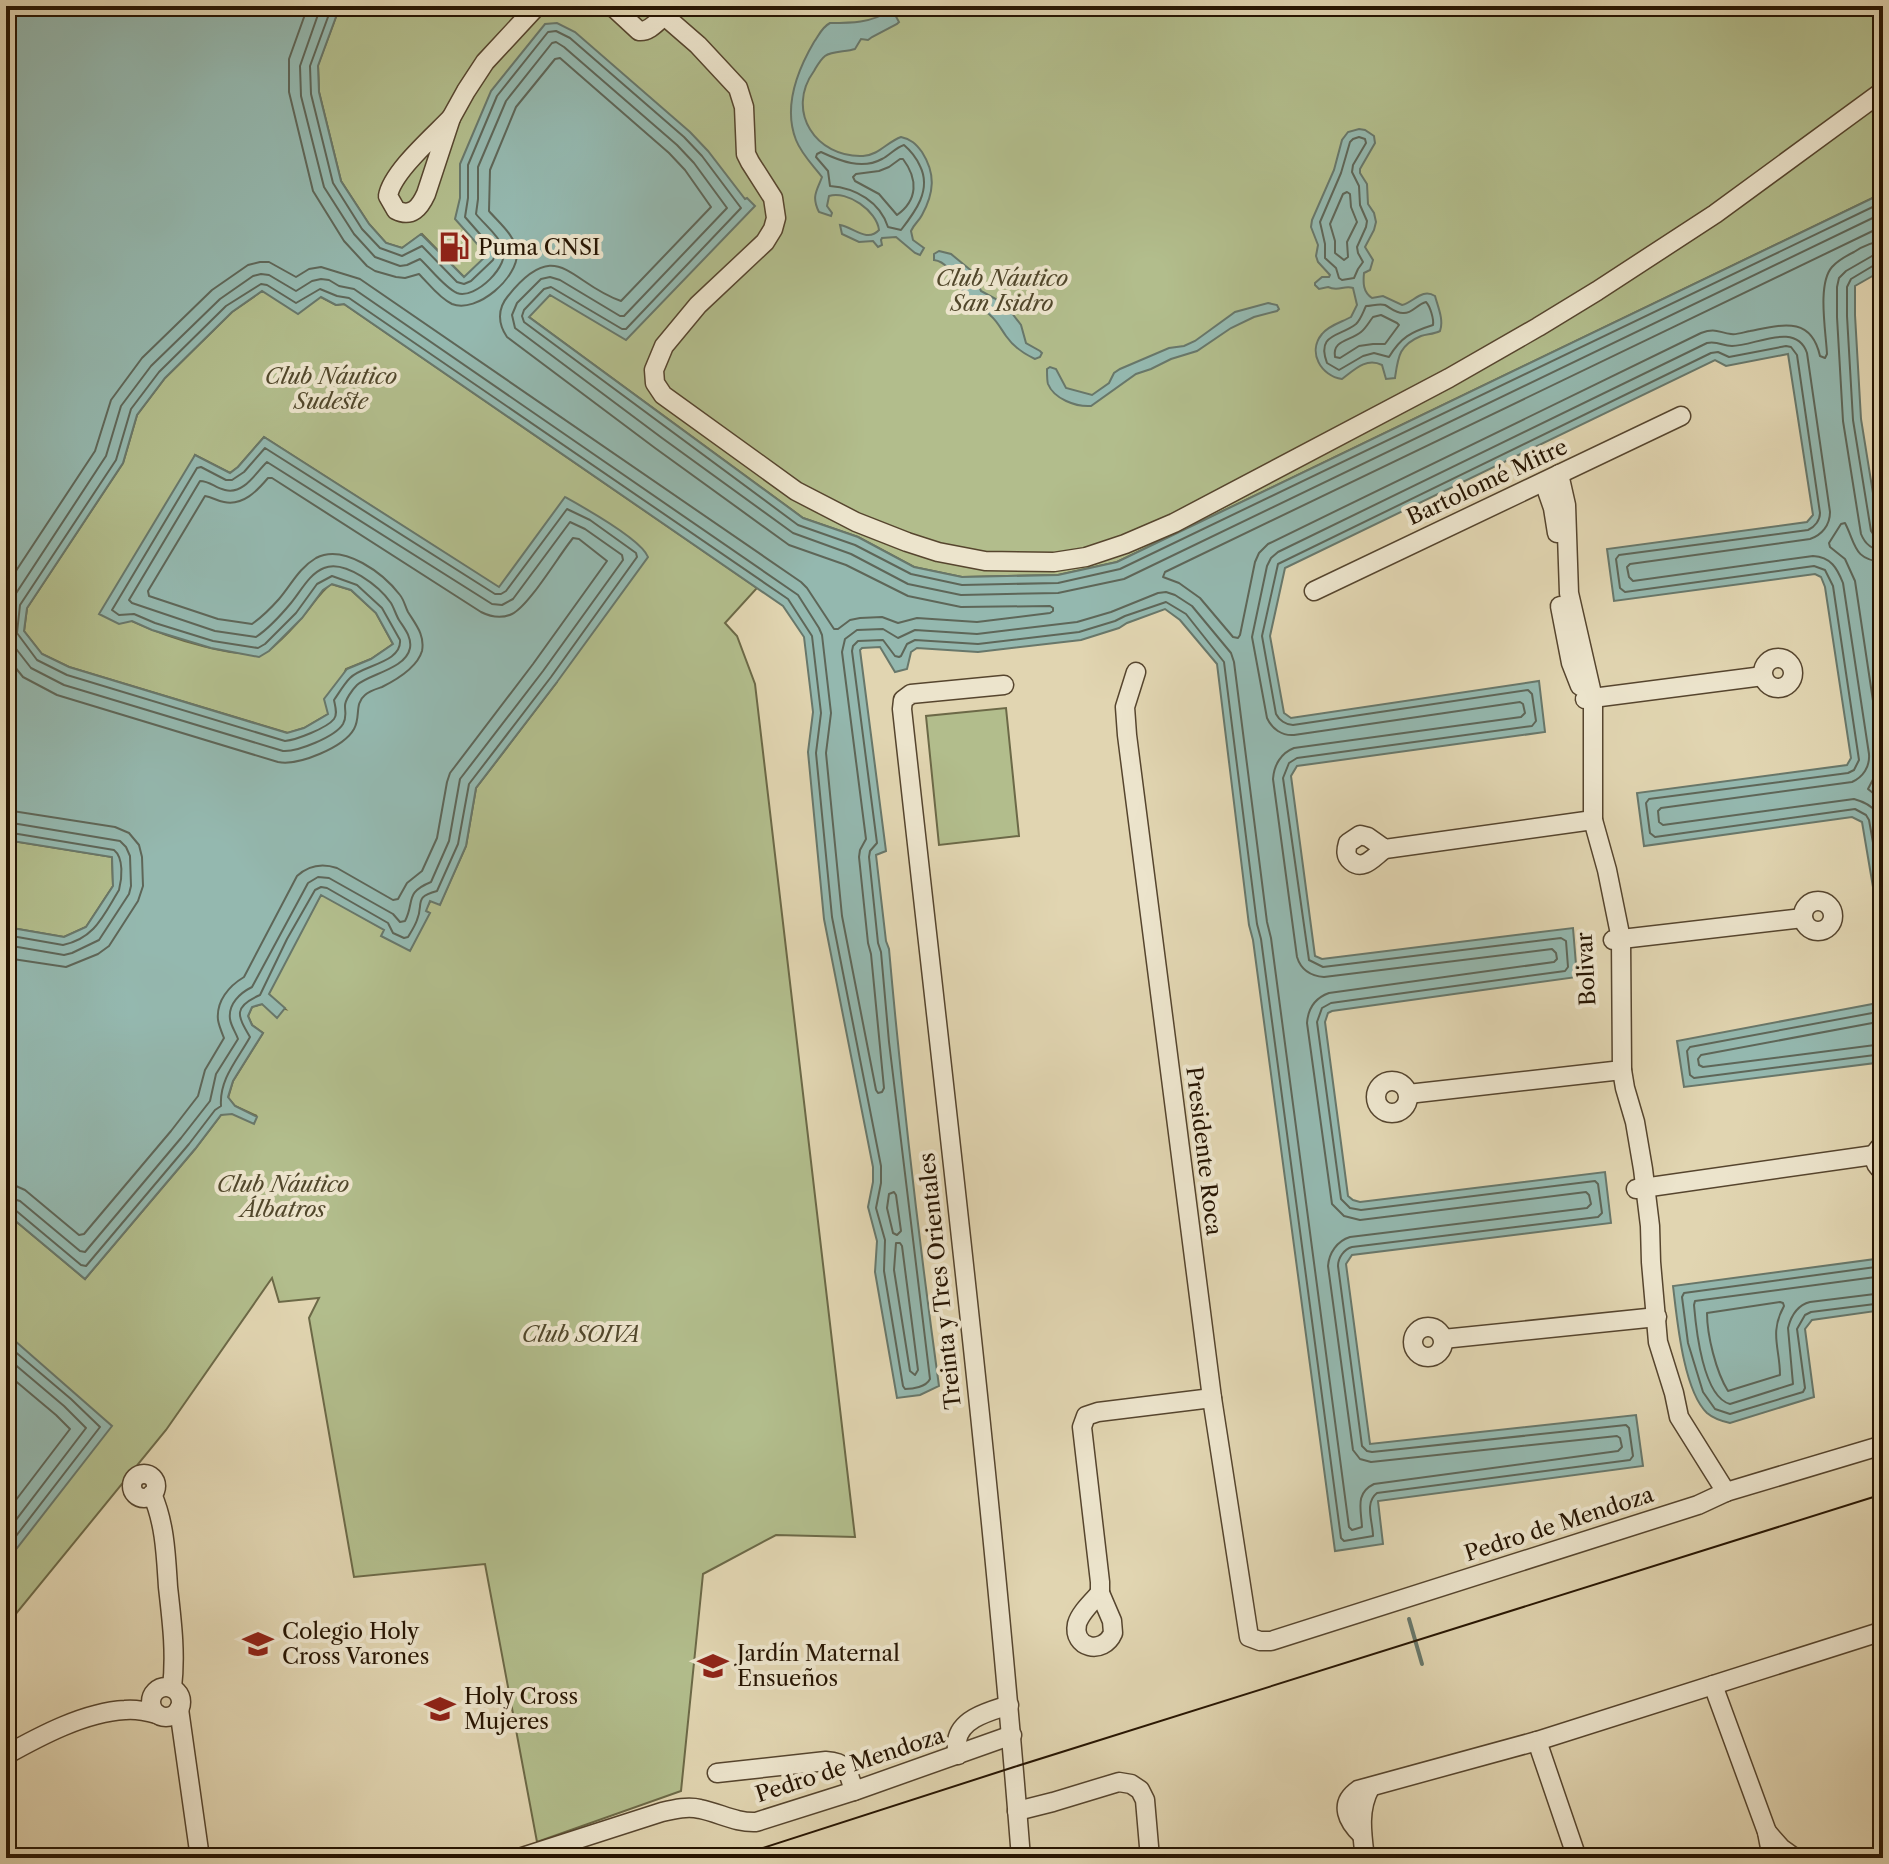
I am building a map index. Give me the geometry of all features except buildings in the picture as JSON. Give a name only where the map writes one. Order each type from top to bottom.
[{"type":"street","points":[[451,118],[389,187],[388,196],[396,210],[409,213],[421,204],[451,118],[466,91],[485,62],[537,6]]},
{"type":"street","points":[[612,6],[639,31],[647,30],[659,11],[698,45],[738,88],[744,107],[746,154],[773,198],[776,218],[765,242],[698,305],[664,346],[654,370],[655,383],[663,395],[796,491],[828,509],[927,549],[985,561],[1026,563],[1069,560],[1125,544],[1174,523],[1303,456],[1449,378],[1597,291],[1715,214],[1883,91]]},
{"type":"street","name":"Bartolomé Mitre","points":[[1314,591],[1681,416]]},
{"type":"street","name":"Bolivar","points":[[1552,478],[1563,575],[1563,628],[1571,663],[1589,698],[1589,820],[1607,870],[1620,965],[1619,1070],[1625,1126],[1641,1188],[1639,1261],[1679,1417],[1726,1492]]},
{"type":"street","name":"Presidente Roca","points":[[1136,672],[1125,707],[1127,735],[1212,1398],[1249,1637]]},
{"type":"street","points":[[1589,698],[1763,676]]},
{"type":"street","name":"Treinta y Tres Orientales","points":[[1004,685],[911,694],[903,700],[902,709],[1009,1705],[1021,1858]]},
{"type":"street","points":[[1377,849],[1589,820]]},
{"type":"street","points":[[1617,940],[1803,918]]},
{"type":"street","points":[[1408,1094],[1619,1070]]},
{"type":"street","points":[[1641,1188],[1880,1157]]},
{"type":"street","points":[[1443,1339],[1652,1317]]},
{"type":"street","points":[[1100,1593],[1082,1427],[1086,1416],[1212,1398]]},
{"type":"street","name":"Pedro de Mendoza","points":[[1249,1637],[1271,1641],[1684,1510],[1726,1492],[1883,1445]]},
{"type":"street","points":[[152,1494],[160,1512],[166,1565],[175,1660],[172,1688]]},
{"type":"street","points":[[1365,1858],[1362,1835],[1347,1818],[1348,1804],[1352,1794],[1358,1790],[1537,1741],[1883,1631]]},
{"type":"street","points":[[1713,1685],[1767,1832],[1772,1858]]},
{"type":"street","points":[[166,1713],[180,1699],[172,1688],[167,1687],[158,1690],[152,1697],[152,1706],[166,1713],[184,1740],[200,1858]]},
{"type":"street","points":[[958,1755],[957,1739],[963,1727],[980,1715],[1009,1705]]},
{"type":"street","points":[[6,1755],[31,1741],[102,1713],[127,1709],[166,1713]]},
{"type":"street","name":"Pedro de Mendoza","points":[[519,1858],[682,1808],[699,1808],[744,1822],[756,1822],[1012,1735]]},
{"type":"street","points":[[1537,1741],[1577,1858]]},
{"type":"street","points":[[717,1773],[837,1762],[845,1767],[854,1791]]},
{"type":"street","points":[[1017,1811],[1119,1782],[1131,1784],[1140,1790],[1145,1800],[1150,1858]]},
{"type":"street","points":[[1767,1832],[1795,1858]]},
{"type":"green space","name":"Club Náutico San Isidro","points":[[340,6],[1883,6],[1883,193],[1117,562],[1058,575],[962,577],[914,567],[858,537],[803,518],[529,317],[464,277],[422,234],[402,248],[386,243],[369,224],[341,181],[319,92],[318,65]]},
{"type":"green space","points":[[262,291],[321,297],[336,305],[344,304],[757,588],[725,623],[737,636],[755,684],[855,1537],[776,1535],[703,1574],[681,1791],[537,1842],[485,1564],[354,1577],[309,1318],[319,1298],[279,1302],[272,1278],[166,1430],[6,1626],[6,1213],[85,1279],[221,1115],[257,1116],[235,1106],[228,1098],[233,1081],[263,1033],[252,1025],[248,1016],[252,1007],[262,1004],[285,1009],[268,994],[321,894],[385,930],[382,936],[410,950],[429,913],[425,911],[431,900],[440,904],[466,846],[476,788],[557,682],[499,588],[264,437],[230,473],[195,455],[132,621],[204,646],[225,651],[261,652],[273,647],[285,636],[331,584],[351,590],[376,613],[393,644],[371,659],[346,669],[328,714],[288,733],[69,667],[42,654],[24,631],[27,608],[123,463],[137,415],[165,378],[232,312]]},
{"type":"green space","points":[[1006,708],[1019,836],[939,845],[926,716]]},
{"type":"green space","points":[[6,840],[112,857],[113,886],[86,927],[64,937],[6,927]]},
{"type":"water","points":[[6,6],[340,6],[318,66],[319,92],[341,181],[369,224],[386,243],[402,248],[421,234],[464,277],[487,255],[455,219],[460,198],[460,164],[491,91],[545,24],[557,23],[575,32],[690,132],[745,199],[755,206],[626,340],[550,295],[529,317],[803,518],[858,537],[914,567],[962,577],[1058,575],[1117,562],[1883,193],[1883,270],[1855,286],[1855,315],[1861,419],[1883,555],[1883,946],[1862,822],[1852,817],[1644,846],[1637,793],[1847,765],[1851,758],[1821,577],[1815,574],[1614,601],[1607,549],[1807,522],[1813,515],[1788,354],[1726,366],[1715,360],[1285,568],[1270,636],[1284,713],[1291,718],[1539,681],[1545,732],[1297,766],[1291,776],[1315,956],[1322,959],[1573,928],[1577,977],[1328,1013],[1325,1022],[1348,1196],[1360,1202],[1605,1172],[1611,1223],[1352,1255],[1346,1264],[1370,1444],[1636,1415],[1643,1466],[1378,1501],[1383,1544],[1335,1551],[1249,925],[1217,664],[1180,620],[1165,609],[1081,640],[978,652],[917,648],[911,652],[907,669],[895,672],[880,647],[860,650],[886,851],[876,855],[939,1386],[920,1395],[897,1398],[875,1272],[877,1241],[868,1207],[873,1167],[824,919],[808,752],[813,712],[804,637],[783,606],[344,304],[336,305],[321,297],[298,314],[262,291],[232,312],[165,378],[137,415],[123,463],[27,608],[24,631],[42,654],[69,667],[287,733],[304,728],[328,714],[324,699],[347,669],[371,659],[393,644],[376,613],[351,590],[332,584],[323,590],[302,618],[259,657],[211,648],[132,621],[119,624],[99,614],[195,455],[230,473],[264,437],[499,587],[565,497],[635,541],[648,557],[476,788],[466,846],[440,905],[430,901],[426,911],[430,913],[410,951],[381,936],[384,930],[321,895],[269,994],[285,1008],[277,1018],[262,1004],[252,1007],[248,1016],[252,1025],[263,1033],[233,1081],[228,1097],[235,1106],[257,1117],[254,1124],[232,1114],[221,1115],[85,1279],[6,1213],[6,927],[64,937],[86,927],[113,886],[112,857],[6,840]]},
{"type":"water","points":[[893,11],[899,22],[897,24],[868,40],[861,39],[855,49],[831,53],[822,59],[806,86],[804,116],[819,141],[846,155],[869,155],[901,137],[920,149],[930,168],[932,184],[926,207],[911,231],[913,240],[924,248],[920,255],[896,237],[882,238],[882,245],[878,247],[873,241],[859,242],[842,234],[840,225],[865,235],[879,230],[867,209],[852,199],[829,196],[827,206],[831,216],[819,212],[815,198],[822,177],[801,150],[792,128],[792,102],[797,77],[823,29],[830,23],[868,20]]},
{"type":"water","points":[[1359,129],[1374,136],[1375,143],[1360,169],[1367,184],[1368,204],[1376,222],[1365,247],[1373,260],[1370,270],[1364,273],[1365,290],[1372,298],[1383,296],[1402,305],[1430,294],[1435,296],[1441,318],[1440,331],[1421,336],[1404,348],[1395,378],[1386,379],[1382,365],[1376,363],[1360,366],[1342,379],[1334,377],[1322,368],[1316,355],[1322,334],[1351,317],[1357,305],[1353,288],[1319,289],[1315,285],[1322,277],[1330,275],[1318,262],[1318,245],[1311,227],[1334,170],[1342,140],[1348,132]]},
{"type":"water","points":[[939,251],[951,254],[973,272],[981,291],[1005,304],[1021,325],[1026,343],[1042,353],[1040,357],[1035,359],[1019,349],[993,318],[970,301],[946,266],[934,260],[934,254]]},
{"type":"water","points":[[1268,303],[1277,305],[1279,309],[1231,328],[1197,351],[1136,374],[1091,406],[1066,401],[1055,394],[1048,384],[1047,369],[1050,367],[1056,369],[1066,388],[1092,395],[1109,383],[1120,369],[1169,348],[1195,341],[1235,312]]},
{"type":"water","points":[[1883,1002],[1883,1062],[1684,1087],[1677,1041]]},
{"type":"water","points":[[1883,1258],[1883,1310],[1812,1320],[1805,1329],[1814,1397],[1730,1423],[1707,1413],[1692,1388],[1687,1371],[1673,1286]]},
{"type":"water","points":[[6,1333],[112,1426],[7,1561],[6,1560]]},
{"type":"waterway","points":[[1409,1619],[1422,1664]]},
{"type":"tram line","points":[[732,1858],[1883,1494]]},
{"type":"place","name":"Puma CNSI","points":[[454,247]]},
{"type":"place","name":"Colegio Holy Cross Varones","points":[[258,1644]]},
{"type":"place","name":"Jardín Maternal Ensueños","points":[[713,1666]]},
{"type":"place","name":"Holy Cross Mujeres","points":[[440,1709]]},
{"type":"park label","name":"Club Náutico Sudeste","points":[[331,388]]},
{"type":"park label","name":"Club Náutico Álbatros","points":[[283,1196]]},
{"type":"park label","name":"Club SOIVA","points":[[581,1334]]}]
